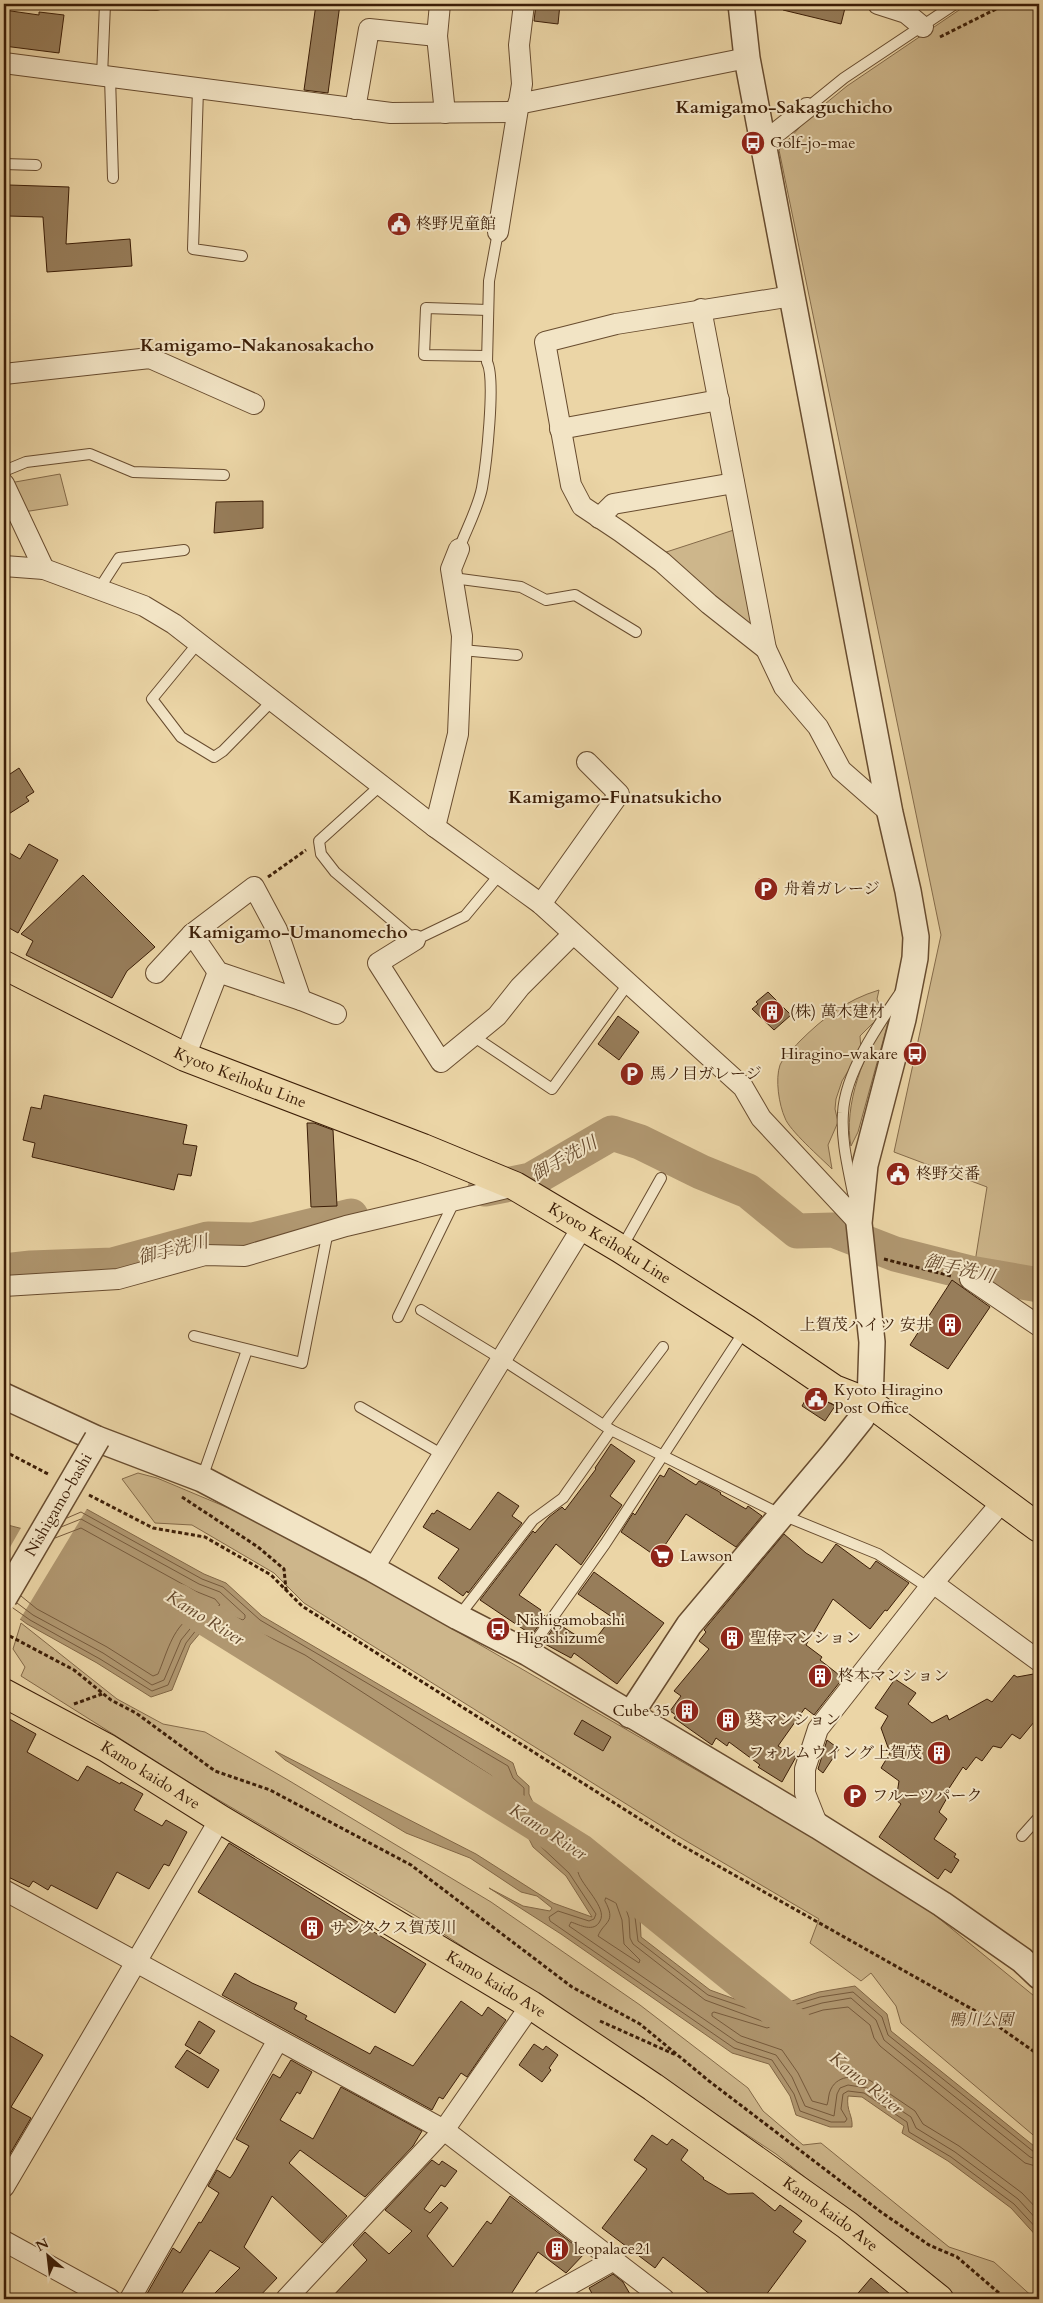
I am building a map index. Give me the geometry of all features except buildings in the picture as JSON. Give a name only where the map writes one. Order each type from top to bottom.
[{"type":"main road","name":"Kyoto Keihoku Line","points":[[4,966],[185,1057],[423,1148],[515,1186],[621,1249],[746,1329],[834,1389],[870,1403],[1039,1528]]},
{"type":"main road","name":"Kamo kaido Ave","points":[[4,1693],[107,1748],[220,1819],[532,2005],[661,2093],[847,2225],[939,2299]]},
{"type":"street","points":[[440,4],[437,36],[445,114]]},
{"type":"street","points":[[498,232],[522,84],[519,45],[524,4]]},
{"type":"street","points":[[630,1715],[689,1625],[780,1514],[833,1454],[861,1418],[870,1403],[872,1342],[859,1223],[865,1165],[903,1019],[912,978],[916,937],[890,813],[747,58],[741,4]]},
{"type":"street","points":[[878,4],[906,13],[923,27]]},
{"type":"street","points":[[356,109],[369,29],[437,36]]},
{"type":"street","points":[[4,63],[356,109],[391,113],[445,114],[517,108],[747,58]]},
{"type":"street","points":[[763,143],[807,108]]},
{"type":"street","points":[[766,649],[662,562],[582,506],[571,485],[545,342],[616,324],[792,296]]},
{"type":"street","points":[[701,309],[720,400],[766,649],[784,687],[818,727],[841,770],[890,813]]},
{"type":"street","points":[[4,374],[150,358],[254,404]]},
{"type":"street","points":[[560,429],[720,400]]},
{"type":"street","points":[[599,518],[614,504],[734,483]]},
{"type":"street","points":[[4,484],[44,569]]},
{"type":"street","points":[[435,827],[458,734],[462,636],[451,569],[459,549]]},
{"type":"street","points":[[4,566],[44,569],[144,606],[174,624],[435,827],[541,904],[743,1087],[761,1118],[859,1223]]},
{"type":"street","points":[[541,904],[619,794],[587,762]]},
{"type":"street","points":[[156,973],[192,934],[254,887],[277,930],[302,1000]]},
{"type":"street","points":[[192,934],[218,972],[302,1000],[336,1014]]},
{"type":"street","points":[[415,940],[378,963],[441,1062],[497,1016],[520,987],[573,934]]},
{"type":"street","points":[[185,1057],[218,972]]},
{"type":"street","points":[[4,1286],[118,1278],[205,1256],[245,1256],[328,1231],[515,1186]]},
{"type":"street","points":[[373,1569],[503,1360],[583,1226]]},
{"type":"street","points":[[970,1279],[1039,1326]]},
{"type":"street","points":[[4,1396],[97,1439],[175,1467],[202,1479],[528,1653],[818,1826],[942,1904],[1022,1960],[1039,1976]]},
{"type":"street","name":"Nishigamo-bashi","points":[[4,1598],[97,1439]]},
{"type":"street","points":[[818,1826],[805,1793],[805,1769],[818,1729],[931,1585],[1002,1502]]},
{"type":"street","points":[[931,1585],[1039,1661]]},
{"type":"street","points":[[4,2188],[220,1819]]},
{"type":"street","points":[[6,1896],[136,1960],[444,2130],[664,2299]]},
{"type":"street","points":[[286,2299],[444,2130],[532,2005]]},
{"type":"street","points":[[130,2299],[278,2040]]},
{"type":"street","points":[[4,2241],[110,2299]]},
{"type":"street","points":[[544,2299],[614,2260]]},
{"type":"lane","points":[[85,4],[157,5]]},
{"type":"lane","points":[[105,4],[106,77],[113,178]]},
{"type":"lane","points":[[807,108],[844,78],[955,4]]},
{"type":"lane","points":[[198,89],[193,249],[242,256]]},
{"type":"lane","points":[[4,164],[36,165]]},
{"type":"lane","points":[[459,549],[482,489],[491,393],[491,370],[487,362],[489,281],[498,232]]},
{"type":"lane","points":[[487,356],[424,355],[426,308],[488,310]]},
{"type":"lane","points":[[4,471],[26,462],[90,454],[133,472],[224,475]]},
{"type":"lane","points":[[99,589],[119,558],[184,550]]},
{"type":"lane","points":[[453,578],[522,587],[546,600],[574,595],[636,632]]},
{"type":"lane","points":[[198,643],[152,699],[181,736],[214,757],[223,751],[272,701]]},
{"type":"lane","points":[[462,650],[517,655]]},
{"type":"lane","points":[[381,785],[319,841],[321,854],[335,872],[415,940],[465,916],[500,874]]},
{"type":"lane","points":[[859,1223],[844,1147],[843,1113],[848,1088],[872,1034],[912,978]]},
{"type":"lane","points":[[472,1036],[552,1089],[628,984]]},
{"type":"lane","points":[[621,1249],[661,1178]]},
{"type":"lane","points":[[398,1316],[454,1202]]},
{"type":"lane","points":[[194,1336],[302,1363],[328,1231]]},
{"type":"lane","points":[[421,1310],[608,1428],[780,1514],[878,1554],[931,1585]]},
{"type":"lane","points":[[528,1653],[605,1544],[746,1329]]},
{"type":"lane","points":[[458,1617],[533,1520],[563,1498],[663,1347]]},
{"type":"lane","points":[[202,1479],[247,1350]]},
{"type":"lane","points":[[360,1407],[443,1455]]},
{"type":"lane","points":[[1022,1836],[1039,1817]]},
{"type":"path","points":[[923,27],[940,38],[1006,4]]},
{"type":"path","points":[[254,887],[319,841]]},
{"type":"path","points":[[862,1254],[915,1268],[970,1279]]},
{"type":"path","points":[[4,1451],[56,1479]]},
{"type":"path","points":[[175,1467],[170,1489],[258,1547],[284,1570],[286,1590]]},
{"type":"path","points":[[83,1492],[153,1528],[205,1536],[271,1575],[302,1606],[681,1845],[979,2013],[1039,2056]]},
{"type":"path","points":[[4,1633],[74,1670],[111,1700],[136,1713],[215,1771],[270,1790],[411,1866],[572,1987],[640,2024],[746,2110],[881,2212],[929,2245],[957,2257],[1006,2299]]},
{"type":"path","points":[[591,2017],[681,2058]]},
{"type":"green space","points":[[968,4],[1039,4],[1039,1277],[975,1262],[987,1187],[894,1152],[941,935],[779,150],[809,117],[847,86]]},
{"type":"green space","points":[[60,474],[68,505],[17,513],[4,484]]},
{"type":"green space","points":[[743,527],[764,639],[654,556]]},
{"type":"green space","points":[[879,990],[877,999],[880,1006],[875,1021],[860,1036],[861,1050],[842,1081],[836,1099],[835,1109],[838,1122],[828,1145],[832,1169],[799,1137],[785,1118],[778,1092],[780,1065],[799,1042],[826,1018],[856,999]]},
{"type":"green space","points":[[889,1019],[858,1132],[851,1146],[849,1131],[850,1114],[858,1079],[871,1046]]},
{"type":"green space","name":"鴨川公園","points":[[138,1473],[157,1478],[238,1512],[337,1562],[819,1841],[930,1911],[1039,2000],[1039,2140],[901,2023],[896,2006],[871,1973],[861,1981],[810,1943],[819,1919],[676,1835],[304,1603],[274,1573],[192,1525],[155,1523],[122,1479]]},
{"type":"green space","points":[[21,1623],[117,1699],[163,1724],[205,1732],[491,1902],[640,2005],[748,2088],[763,2111],[803,2145],[821,2143],[949,2247],[994,2262],[1035,2299],[957,2299],[776,2154],[421,1919],[200,1789],[21,1676],[25,1667],[13,1649]]},
{"type":"water","points":[[81,1506],[204,1574],[226,1583],[262,1616],[513,1763],[517,1775],[529,1786],[529,1794],[541,1819],[563,1834],[596,1871],[631,1889],[640,1916],[641,1937],[710,1990],[765,2010],[819,1992],[855,1986],[887,2014],[891,2031],[1039,2150],[1039,2239],[1011,2208],[948,2161],[902,2133],[904,2126],[862,2097],[848,2096],[852,2127],[830,2127],[796,2115],[790,2096],[769,2064],[732,2053],[561,1934],[489,1888],[523,1906],[550,1911],[552,1908],[537,1896],[521,1892],[470,1858],[406,1833],[285,1760],[275,1751],[476,1854],[553,1903],[592,1917],[566,1876],[533,1847],[511,1803],[489,1780],[361,1695],[294,1657],[224,1625],[201,1632],[190,1645],[172,1690],[151,1697],[97,1663],[27,1624],[4,1607],[4,1524],[27,1530]]},
{"type":"pier","points":[[80,1504],[88,1507],[19,1621],[4,1610],[4,1558],[22,1526],[27,1527]]},
{"type":"waterway","name":"御手洗川","points":[[485,1189],[531,1180],[612,1133],[640,1142],[701,1172],[748,1191],[797,1231],[833,1230],[895,1254],[970,1273],[1039,1285]]},
{"type":"waterway","name":"御手洗川","points":[[4,1271],[31,1268],[113,1265],[208,1239],[253,1240],[351,1216]]},
{"type":"waterway","name":"Kamo River","points":[[178,1601],[580,1851],[809,2037]]},
{"type":"place","name":"Golf-jo-mae","points":[[753,143]]},
{"type":"place","name":"柊野児童館","points":[[399,224]]},
{"type":"place","name":"舟着ガレージ","points":[[766,889]]},
{"type":"place","name":"(株) 萬木建材","points":[[772,1012]]},
{"type":"place","name":"Hiragino-wakare","points":[[915,1054]]},
{"type":"place","name":"馬ノ目ガレージ","points":[[632,1074]]},
{"type":"place","name":"柊野交番","points":[[898,1174]]},
{"type":"place","name":"上賀茂ハイツ 安井","points":[[950,1325]]},
{"type":"place","name":"Kyoto Hiragino Post Office","points":[[816,1399]]},
{"type":"place","name":"Lawson","points":[[662,1556]]},
{"type":"place","name":"Nishigamobashi Higashizume","points":[[498,1629]]},
{"type":"place","name":"聖倖マンション","points":[[732,1638]]},
{"type":"place","name":"柊本マンション","points":[[820,1676]]},
{"type":"place","name":"Cube 35","points":[[687,1711]]},
{"type":"place","name":"葵マンション","points":[[728,1720]]},
{"type":"place","name":"フォルムウイング上賀茂","points":[[939,1753]]},
{"type":"place","name":"フルーツパーク","points":[[855,1796]]},
{"type":"place","name":"サンタクス賀茂川","points":[[312,1928]]},
{"type":"place","name":"leopalace21","points":[[557,2249]]},
{"type":"district","name":"Kamigamo-Sakaguchicho","points":[[784,107]]},
{"type":"district","name":"Kamigamo-Nakanosakacho","points":[[257,345]]},
{"type":"district","name":"Kamigamo-Funatsukicho","points":[[615,797]]},
{"type":"district","name":"Kamigamo-Umanomecho","points":[[298,932]]}]
